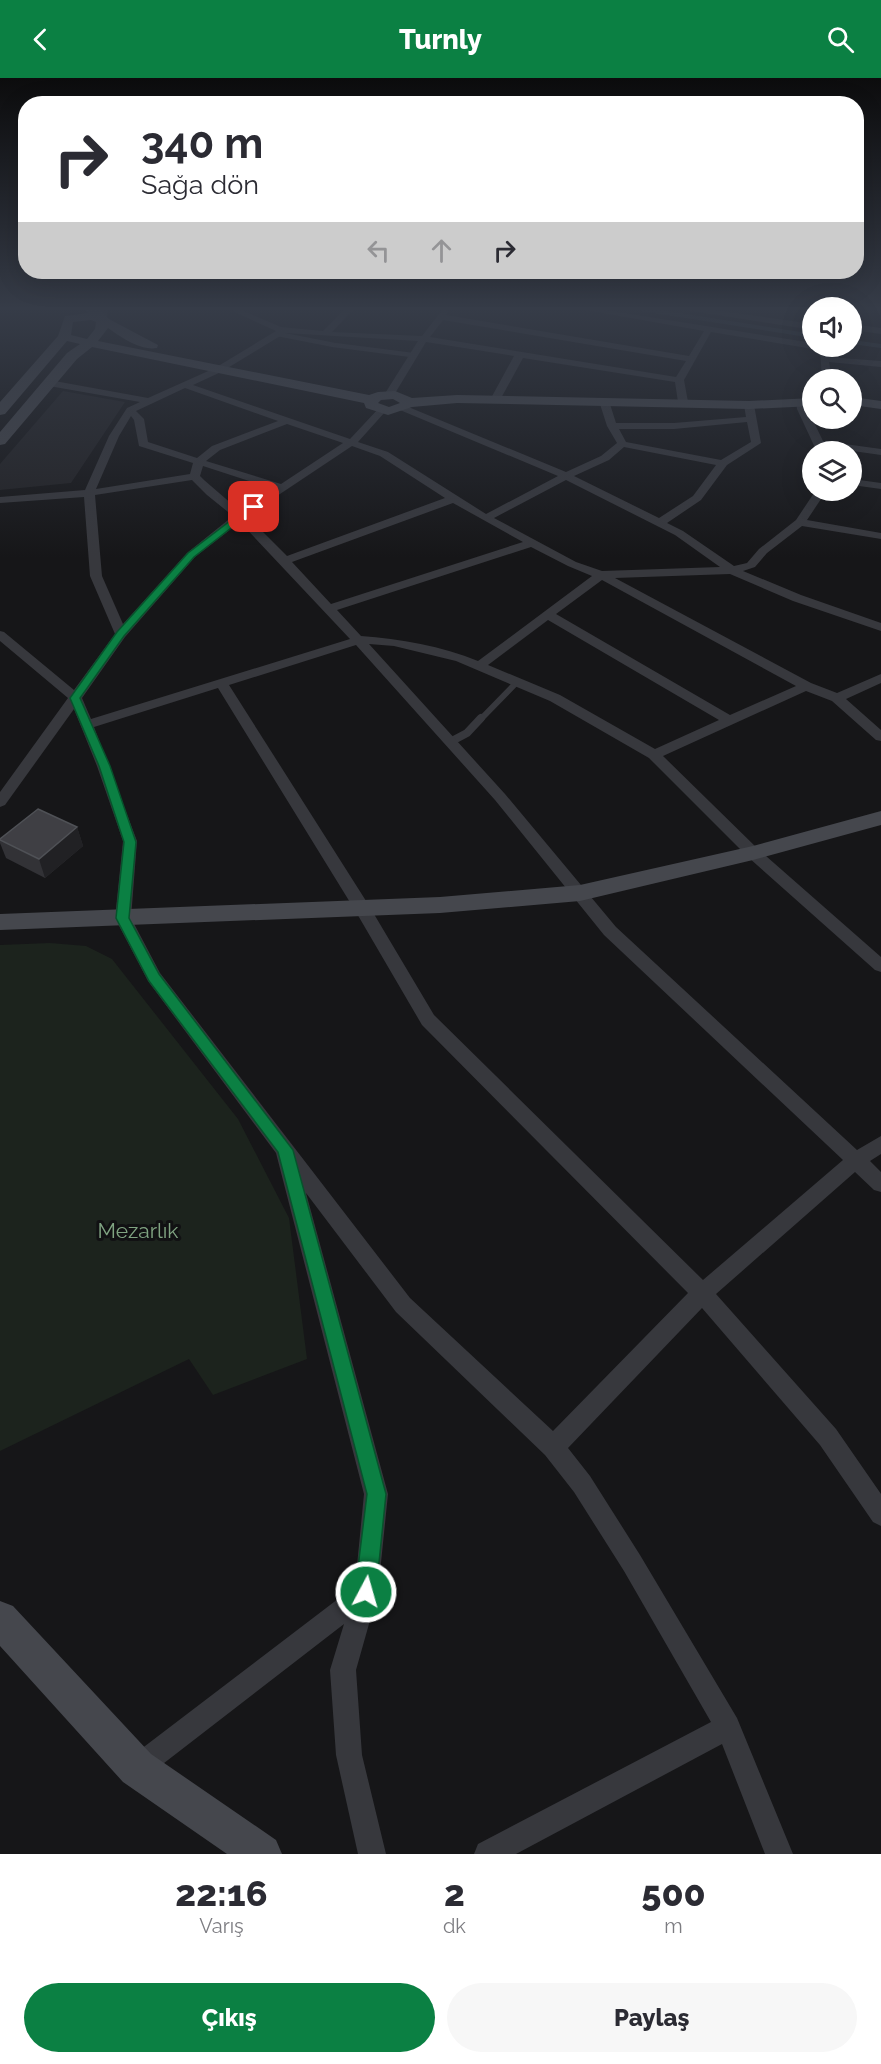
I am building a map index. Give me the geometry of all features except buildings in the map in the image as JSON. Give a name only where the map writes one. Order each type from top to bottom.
[{"type":"street","points":[[0,411],[16,392]]},
{"type":"street","points":[[0,441],[41,392]]},
{"type":"street","points":[[98,392],[149,401]]},
{"type":"street","points":[[121,634],[96,576],[89,493],[114,436],[130,410],[169,392]]},
{"type":"street","points":[[203,392],[384,454],[454,499],[532,543],[572,564],[601,575],[806,686],[837,698],[881,737]]},
{"type":"street","points":[[330,392],[371,400],[389,395],[400,396],[405,405],[566,476],[679,533],[732,570],[796,598],[881,627]]},
{"type":"street","points":[[495,400],[499,392]]},
{"type":"street","points":[[681,392],[683,402]]},
{"type":"street","points":[[371,400],[371,405],[382,410]]},
{"type":"street","points":[[0,802],[121,634],[191,555],[240,516],[352,442],[382,410],[447,400],[495,400],[683,402],[750,412]]},
{"type":"street","points":[[604,401],[612,426],[622,444]]},
{"type":"street","points":[[862,402],[881,405]]},
{"type":"street","points":[[612,426],[674,426],[802,403]]},
{"type":"street","points":[[130,410],[139,419],[143,444],[283,488]]},
{"type":"street","points":[[659,524],[697,498],[723,463],[756,443],[750,412]]},
{"type":"street","points":[[195,476],[199,461],[216,448],[285,421]]},
{"type":"street","points":[[486,518],[605,458],[622,444]]},
{"type":"street","points":[[622,444],[723,463]]},
{"type":"street","points":[[862,450],[881,452]]},
{"type":"street","points":[[0,500],[89,493],[195,476]]},
{"type":"street","points":[[195,476],[206,490],[240,516],[358,640],[450,742],[610,931],[881,1184]]},
{"type":"street","points":[[862,483],[881,486]]},
{"type":"street","points":[[284,561],[454,499]]},
{"type":"street","points":[[479,666],[601,575],[732,570],[751,565],[763,551],[800,522],[814,501]]},
{"type":"street","points":[[800,522],[881,536]]},
{"type":"street","points":[[329,609],[532,543]]},
{"type":"street","points":[[548,615],[730,721]]},
{"type":"street","points":[[0,635],[75,698],[104,766],[130,842],[123,918],[154,977],[403,1305],[552,1447],[582,1484],[632,1563],[728,1727],[779,1854]]},
{"type":"street","points":[[87,725],[358,640],[394,642],[460,658],[555,698],[654,755],[753,854],[881,966]]},
{"type":"street","points":[[837,698],[881,678]]},
{"type":"street","points":[[221,683],[362,908],[429,1020],[702,1293],[828,1437],[881,1514]]},
{"type":"street","points":[[654,755],[806,686]]},
{"type":"street","points":[[0,922],[362,908],[580,893],[753,854],[881,818]]},
{"type":"street","points":[[552,1447],[702,1293],[856,1160],[881,1144]]},
{"type":"street","points":[[285,1150],[376,1494],[366,1592],[342,1670],[349,1755],[372,1854]]},
{"type":"street","points":[[137,1768],[366,1592]]},
{"type":"street","points":[[5,1635],[137,1768],[262,1854]]},
{"type":"street","points":[[488,1854],[728,1727]]},
{"type":"lane","points":[[450,742],[466,733],[517,682]]},
{"type":"shaded area","points":[[62,392],[125,402],[71,483],[0,490],[0,464]]},
{"type":"green space","name":"Mezarlık","points":[[50,943],[86,946],[112,959],[238,1119],[289,1218],[307,1359],[213,1395],[189,1359],[0,1451],[0,945]]},
{"type":"route","points":[[254,507],[191,555],[121,634],[75,698],[104,766],[130,842],[123,918],[154,977],[285,1150],[376,1494],[366,1592]]}]
